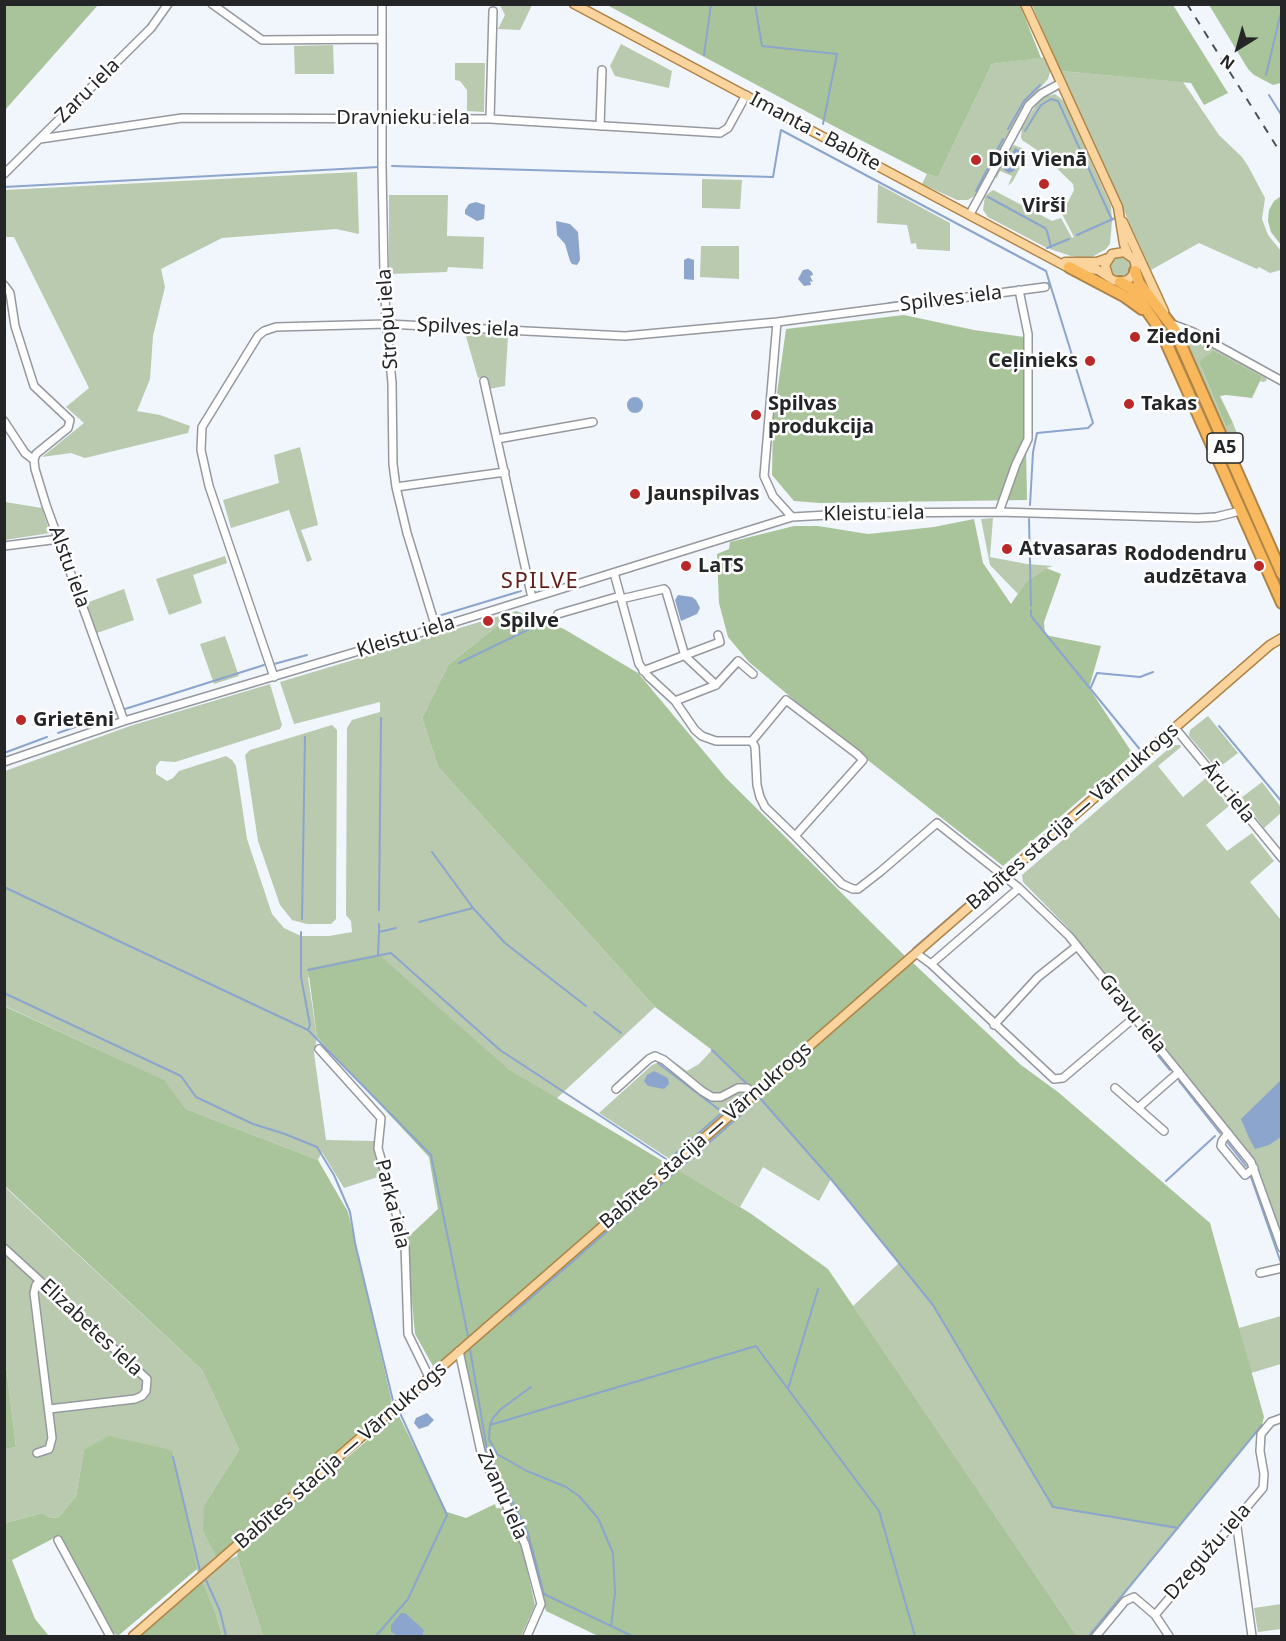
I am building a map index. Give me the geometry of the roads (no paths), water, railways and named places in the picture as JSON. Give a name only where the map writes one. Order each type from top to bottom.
[{"type":"highway","points":[[1069,267],[1124,296],[1155,322]]},
{"type":"highway","name":"A5","points":[[1135,271],[1139,283],[1169,321],[1281,574]]},
{"type":"highway","name":"A5","points":[[1120,282],[1131,288],[1165,340],[1281,603]]},
{"type":"main road","name":"Imanta - Babīte","points":[[574,4],[1055,260],[1069,267],[1098,270],[1108,275]]},
{"type":"main road","points":[[1025,4],[1118,207],[1124,244],[1128,254]]},
{"type":"main road","points":[[1110,256],[1120,251],[1134,259],[1135,271],[1131,278],[1120,282],[1113,280],[1105,268],[1110,256],[1117,244],[1119,214]]},
{"type":"main road","name":"A5","points":[[1119,214],[1169,321]]},
{"type":"main road","name":"Imanta - Babīte","points":[[1055,260],[1097,262],[1110,256]]},
{"type":"main road","name":"Babītes stacija — Vārnukrogs","points":[[133,1636],[1281,638]]},
{"type":"street","name":"Zaru iela","points":[[4,174],[151,28],[168,4]]},
{"type":"street","points":[[212,4],[262,40],[382,39]]},
{"type":"street","name":"Stropu iela","points":[[382,4],[382,167],[387,324],[392,383],[393,464],[407,533],[436,628]]},
{"type":"street","points":[[490,119],[493,11]]},
{"type":"street","points":[[600,126],[602,70]]},
{"type":"street","points":[[970,214],[1029,105],[1041,94],[1061,83]]},
{"type":"street","name":"Dravnieku iela","points":[[40,140],[182,118],[490,119],[720,134],[728,128],[746,95]]},
{"type":"street","points":[[4,285],[10,293],[15,326],[34,386],[70,420],[68,428],[36,454],[34,460]]},
{"type":"street","name":"Spilves iela","points":[[274,677],[209,486],[201,450],[202,427],[258,336],[264,331],[276,327],[387,324],[625,336],[777,322],[1045,287]]},
{"type":"street","points":[[999,512],[1016,464],[1028,439],[1028,334],[1019,290]]},
{"type":"street","points":[[1169,321],[1281,381]]},
{"type":"street","points":[[777,322],[764,476],[773,496],[792,517]]},
{"type":"street","points":[[484,381],[532,598]]},
{"type":"street","name":"Alstu iela","points":[[4,421],[25,453],[34,460],[59,539],[124,721]]},
{"type":"street","points":[[498,439],[593,422]]},
{"type":"street","points":[[396,487],[505,472]]},
{"type":"street","name":"Kleistu iela","points":[[4,762],[124,721],[436,628],[792,517],[864,513],[999,512],[1198,518],[1216,517],[1240,511]]},
{"type":"street","points":[[4,546],[59,539]]},
{"type":"street","points":[[614,573],[639,664],[643,671],[675,701],[695,730],[708,739],[752,741]]},
{"type":"street","points":[[558,614],[664,589],[685,656],[716,685]]},
{"type":"street","points":[[643,671],[685,656],[719,638]]},
{"type":"street","points":[[675,701],[716,685],[738,661],[753,674]]},
{"type":"street","points":[[786,700],[863,760],[795,836],[765,807],[760,797],[755,747],[752,741],[786,700]]},
{"type":"street","name":"Āru iela","points":[[1175,728],[1281,858]]},
{"type":"street","name":"Gravu iela","points":[[795,836],[842,884],[853,889],[858,889],[873,878],[937,823],[1005,876],[1077,946],[1254,1168],[1281,1248]]},
{"type":"street","points":[[931,964],[1019,888]]},
{"type":"street","points":[[994,1025],[1038,977],[1077,946]]},
{"type":"street","points":[[916,953],[931,964],[1036,1065],[1054,1079],[1059,1080],[1135,1017]]},
{"type":"street","name":"Parka iela","points":[[319,1049],[381,1118],[378,1148],[405,1246],[408,1334],[430,1379]]},
{"type":"street","points":[[616,1089],[655,1056],[664,1060],[712,1097],[721,1097],[738,1088],[747,1088],[754,1094]]},
{"type":"street","points":[[1138,1108],[1179,1072]]},
{"type":"street","points":[[1115,1088],[1164,1131]]},
{"type":"street","points":[[1228,1133],[1221,1146],[1245,1175],[1254,1168]]},
{"type":"street","name":"Elizabetes iela","points":[[4,1248],[147,1379],[146,1391],[135,1399],[49,1409]]},
{"type":"street","points":[[1260,1273],[1281,1268]]},
{"type":"street","points":[[37,1453],[44,1452],[52,1444],[34,1293],[34,1288],[40,1281]]},
{"type":"street","name":"Zvanu iela","points":[[459,1351],[481,1452],[525,1544],[541,1604],[526,1636]]},
{"type":"street","name":"Dzegužu iela","points":[[1096,1636],[1125,1602],[1134,1597],[1155,1615],[1236,1520],[1263,1488],[1261,1434],[1271,1422],[1281,1418]]},
{"type":"street","points":[[1236,1520],[1252,1636]]},
{"type":"street","points":[[58,1540],[110,1636]]},
{"type":"street","points":[[1155,1615],[1168,1636]]},
{"type":"water","points":[[1015,148],[1021,151],[1021,155],[1014,171],[1009,173],[1003,168]]},
{"type":"water","points":[[476,202],[485,205],[484,219],[477,221],[465,214],[469,204]]},
{"type":"water","points":[[556,221],[570,224],[578,232],[580,260],[577,265],[570,261],[565,244],[557,235]]},
{"type":"water","points":[[688,258],[694,260],[694,280],[684,279],[684,260]]},
{"type":"water","points":[[808,269],[812,272],[813,275],[810,276],[813,282],[810,281],[811,285],[804,286],[798,279],[803,270]]},
{"type":"water","points":[[632,397],[638,397],[643,405],[641,411],[632,413],[627,408],[627,402]]},
{"type":"water","points":[[678,595],[692,597],[696,600],[700,608],[697,614],[681,621],[675,600]]},
{"type":"water","points":[[654,1071],[668,1078],[669,1084],[664,1089],[648,1086],[644,1081],[647,1075]]},
{"type":"water","points":[[1281,1080],[1281,1137],[1269,1145],[1255,1149],[1241,1119]]},
{"type":"water","points":[[427,1413],[434,1420],[428,1426],[419,1429],[414,1423],[416,1418]]},
{"type":"water","points":[[401,1613],[405,1613],[424,1630],[423,1636],[397,1636],[391,1632],[391,1625]]},
{"type":"waterway","points":[[704,55],[711,4]]},
{"type":"waterway","points":[[755,4],[762,46],[837,54],[823,124]]},
{"type":"waterway","points":[[1266,75],[1282,8]]},
{"type":"waterway","points":[[1008,129],[1024,101],[1040,85]]},
{"type":"waterway","points":[[1269,95],[1282,116]]},
{"type":"waterway","points":[[1025,131],[1041,105],[1051,99],[1058,101],[1112,220]]},
{"type":"waterway","points":[[392,166],[773,177],[781,130],[1046,271],[1093,423],[1088,428],[1037,433],[1033,452],[1030,505]]},
{"type":"waterway","points":[[976,191],[1003,139]]},
{"type":"waterway","points":[[4,187],[379,167]]},
{"type":"waterway","points":[[988,197],[1045,228],[1051,247]]},
{"type":"waterway","points":[[1077,235],[1115,218]]},
{"type":"waterway","points":[[1047,248],[1069,239]]},
{"type":"waterway","points":[[1025,286],[1049,283]]},
{"type":"waterway","points":[[1007,288],[1018,287]]},
{"type":"waterway","points":[[921,299],[989,290]]},
{"type":"waterway","points":[[889,303],[910,301]]},
{"type":"waterway","points":[[1029,519],[1031,606]]},
{"type":"waterway","points":[[435,617],[521,591]]},
{"type":"waterway","points":[[1031,610],[1031,616],[1142,752]]},
{"type":"waterway","points":[[459,663],[550,619]]},
{"type":"waterway","points":[[274,664],[307,655]]},
{"type":"waterway","points":[[125,709],[264,665]]},
{"type":"waterway","points":[[1091,687],[1097,673],[1140,677],[1153,672]]},
{"type":"waterway","points":[[58,733],[115,713]]},
{"type":"waterway","points":[[379,910],[381,718]]},
{"type":"waterway","points":[[1219,726],[1282,802]]},
{"type":"waterway","points":[[4,753],[47,737]]},
{"type":"waterway","points":[[302,919],[305,737]]},
{"type":"waterway","points":[[1005,870],[1026,851]]},
{"type":"waterway","points":[[432,852],[473,908]]},
{"type":"waterway","points":[[913,949],[996,877]]},
{"type":"waterway","points":[[4,887],[308,1030],[431,1155],[468,1336]]},
{"type":"waterway","points":[[419,922],[473,908],[505,943],[586,1006]]},
{"type":"waterway","points":[[379,924],[379,932]]},
{"type":"waterway","points":[[378,955],[379,932],[396,928]]},
{"type":"waterway","points":[[301,932],[301,977],[310,1025],[308,1030]]},
{"type":"waterway","points":[[308,970],[391,953],[500,1050],[666,1159]]},
{"type":"waterway","points":[[4,993],[181,1076],[196,1097],[253,1124],[317,1147],[334,1175],[350,1212],[355,1243],[394,1405]]},
{"type":"waterway","points":[[594,1012],[621,1033]]},
{"type":"waterway","points":[[1142,1036],[1170,1070]]},
{"type":"waterway","points":[[712,1050],[749,1086]]},
{"type":"waterway","points":[[658,1063],[722,1112]]},
{"type":"waterway","points":[[1179,1081],[1220,1133]]},
{"type":"waterway","points":[[675,1154],[741,1096]]},
{"type":"waterway","points":[[759,1097],[831,1179],[933,1305],[1053,1507],[1178,1528]]},
{"type":"waterway","points":[[510,1316],[750,1107]]},
{"type":"waterway","points":[[1166,1181],[1215,1136]]},
{"type":"waterway","points":[[1228,1143],[1246,1166]]},
{"type":"waterway","points":[[1251,1177],[1281,1263]]},
{"type":"waterway","points":[[818,1289],[788,1389],[879,1511],[915,1636]]},
{"type":"waterway","points":[[490,1425],[756,1346],[788,1389]]},
{"type":"waterway","points":[[470,1349],[487,1450],[528,1533],[544,1594],[632,1636]]},
{"type":"waterway","points":[[531,1387],[501,1409],[493,1418],[489,1439],[497,1454],[527,1471],[566,1487],[579,1496],[598,1518],[613,1553],[615,1593],[611,1626]]},
{"type":"waterway","points":[[376,1636],[408,1599],[447,1515],[400,1413]]},
{"type":"waterway","points":[[1089,1636],[1262,1425]]},
{"type":"waterway","points":[[173,1457],[200,1571]]},
{"type":"waterway","points":[[206,1580],[220,1611],[226,1636]]},
{"type":"railway","points":[[1187,4],[1282,155]]},
{"type":"place","name":"Divi Vienā","points":[[976,160]]},
{"type":"place","name":"Virši","points":[[1044,184]]},
{"type":"place","name":"Ziedoņi","points":[[1135,337]]},
{"type":"place","name":"Ceļinieks","points":[[1090,361]]},
{"type":"place","name":"Takas","points":[[1129,404]]},
{"type":"place","name":"Spilvas produkcija","points":[[756,415]]},
{"type":"place","name":"Jaunspilvas","points":[[635,494]]},
{"type":"place","name":"Atvasaras","points":[[1007,549]]},
{"type":"place","name":"LaTS","points":[[686,566]]},
{"type":"place","name":"Rododendru audzētava","points":[[1259,566]]},
{"type":"place","name":"Spilve","points":[[488,621]]},
{"type":"place","name":"Grietēni","points":[[21,720]]},
{"type":"district","name":"SPILVE","points":[[540,582]]}]
